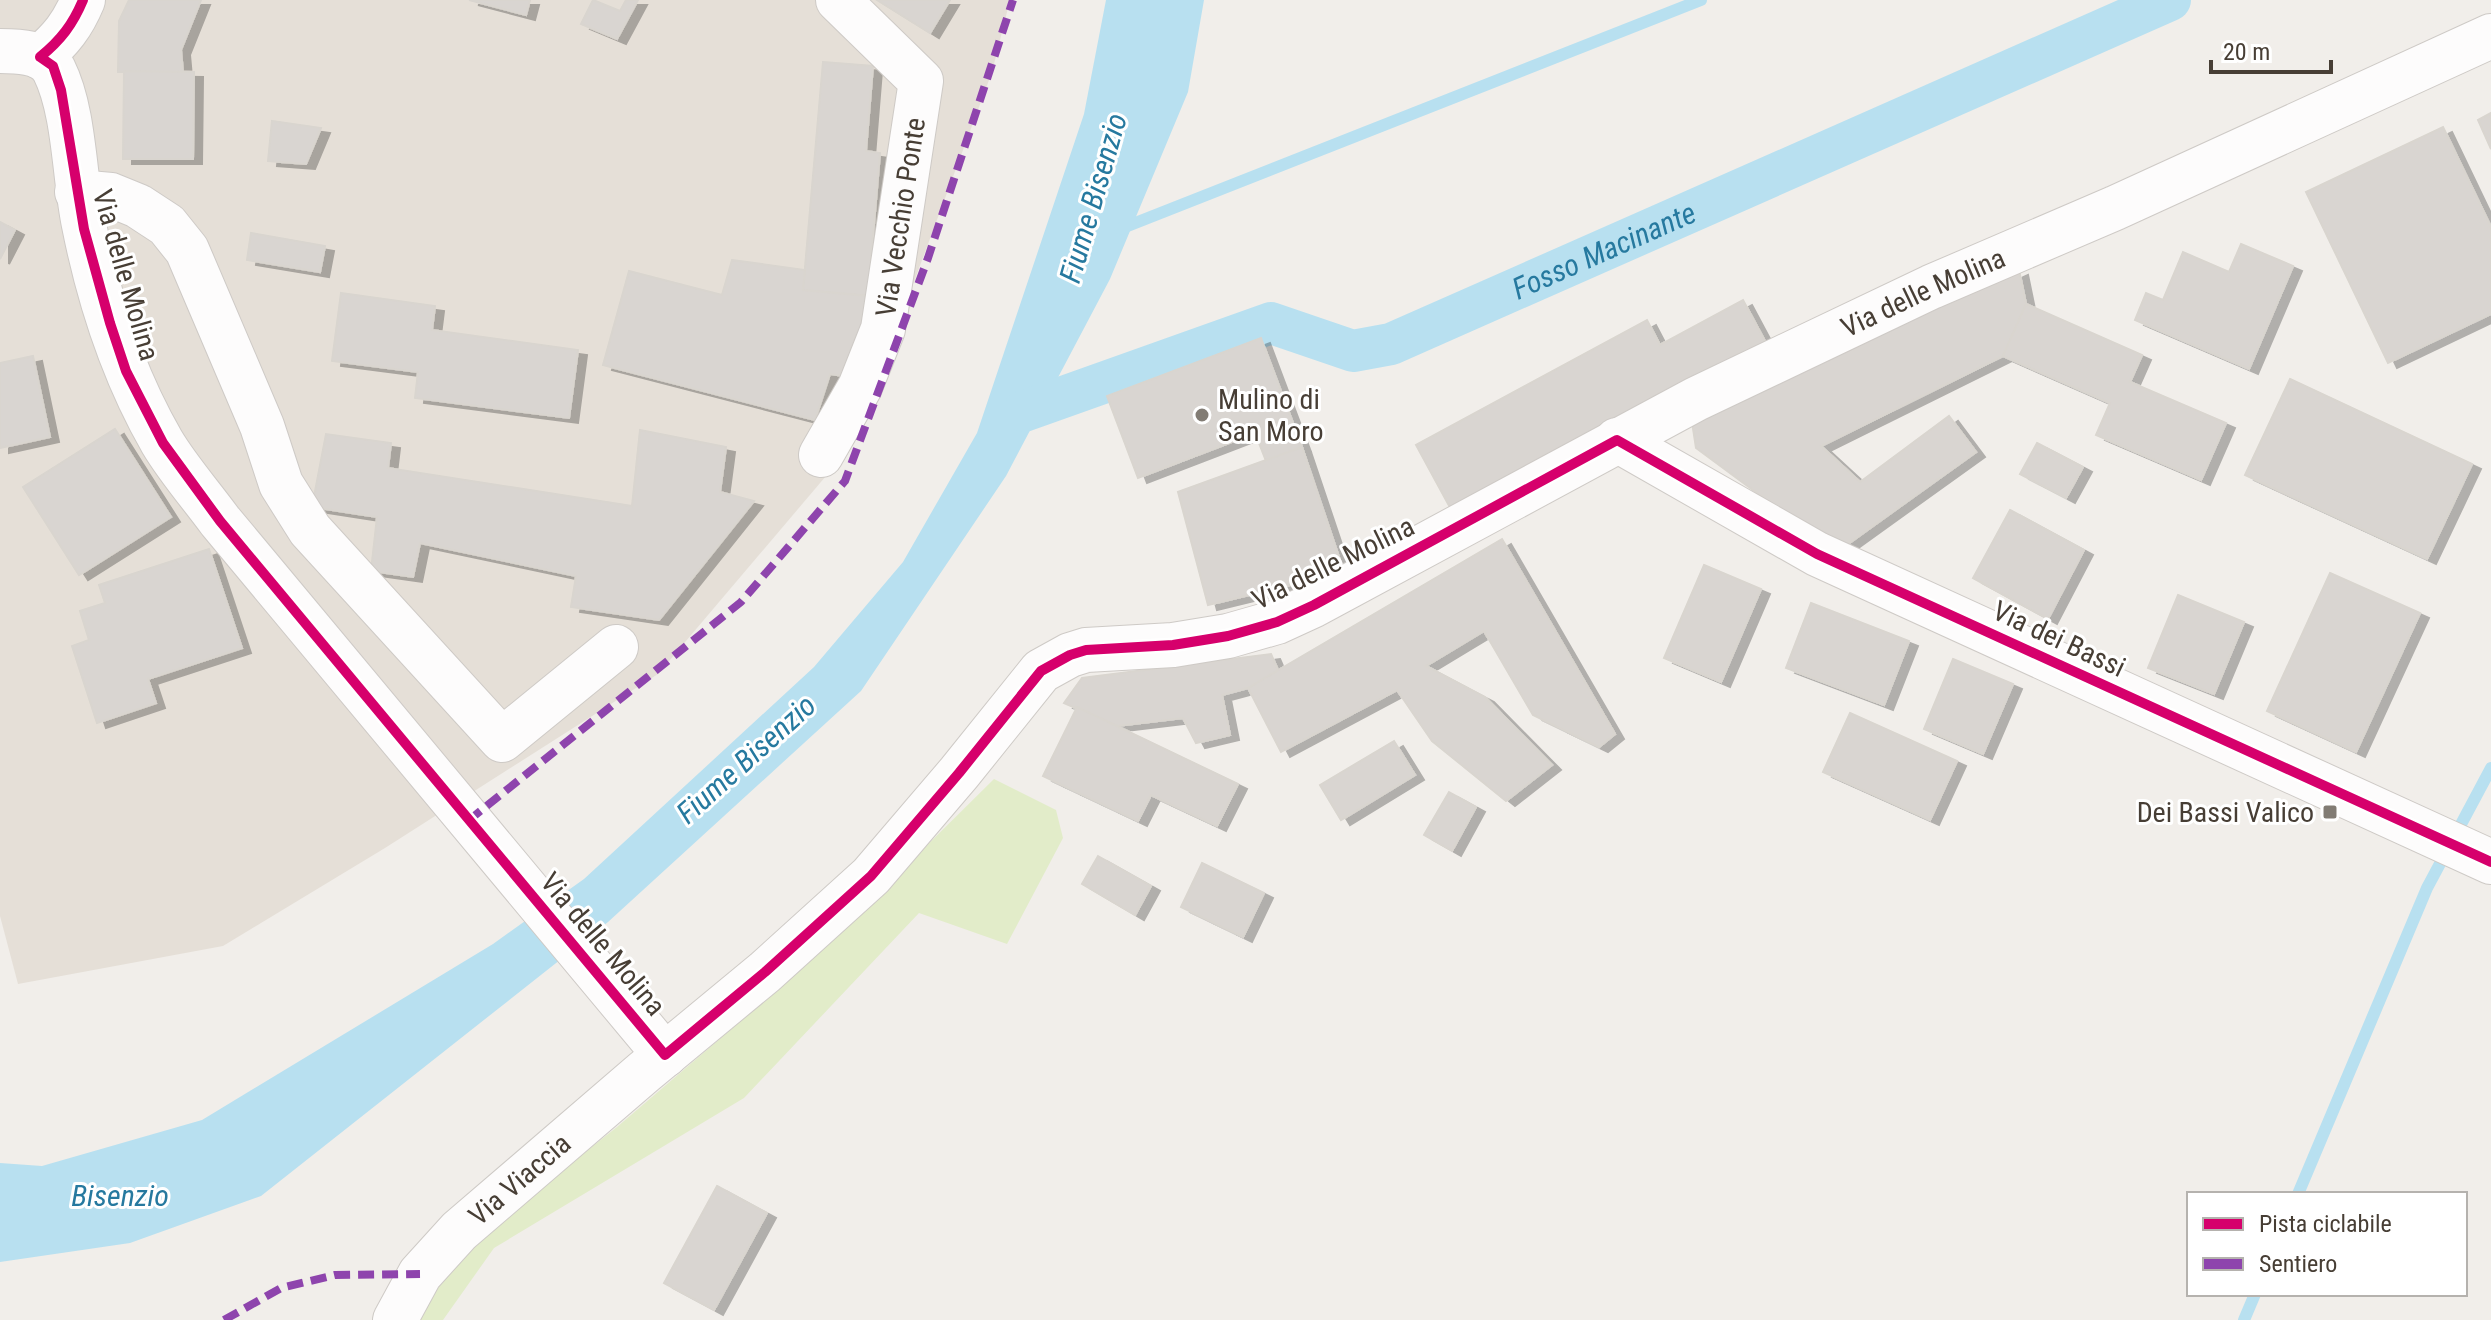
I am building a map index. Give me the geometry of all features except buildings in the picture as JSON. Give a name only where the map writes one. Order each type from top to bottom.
[{"type":"street","name":"Via delle Molina","points":[[20,54],[59,42],[83,0]]},
{"type":"street","name":"Via Vecchio Ponte","points":[[821,455],[860,387],[883,329],[921,81],[838,0]]},
{"type":"street","name":"Via delle Molina","points":[[20,54],[53,66],[61,90],[77,192],[110,323],[126,371],[163,443],[220,521],[652,1040],[765,972],[871,876],[1041,671],[1070,655],[1086,650],[1173,645],[1228,636],[1277,622],[1696,399],[1931,287],[2115,208],[2491,36]]},
{"type":"street","points":[[77,192],[111,195],[138,206],[167,225],[187,250],[248,393],[281,484],[310,530],[502,740],[616,647]]},
{"type":"street","name":"Via dei Bassi","points":[[1617,440],[1817,554],[2491,862]]},
{"type":"street","name":"Via Viaccia","points":[[395,1320],[420,1274],[459,1231],[652,1040]]},
{"type":"shaded area","points":[[0,0],[1010,0],[992,72],[854,443],[658,674],[385,848],[223,946],[18,984],[0,916]]},
{"type":"green space","points":[[994,779],[1056,810],[1063,838],[1007,944],[919,913],[744,1098],[494,1248],[443,1320],[411,1320],[438,1280],[499,1220],[617,1127],[806,965]]},
{"type":"water","name":"Bisenzio","points":[[1106,0],[1204,0],[1188,92],[1110,279],[1006,476],[861,691],[608,922],[261,1196],[130,1243],[0,1262],[0,1163],[42,1166],[202,1120],[493,944],[584,879],[814,667],[903,562],[977,433],[1084,114]]},
{"type":"waterway","points":[[1120,229],[1701,0]]},
{"type":"waterway","name":"Fosso Macinante","points":[[1024,411],[1271,323],[1353,351],[1391,344],[2170,0]]},
{"type":"waterway","points":[[2299,1192],[2427,888],[2491,768]]},
{"type":"waterway","points":[[2244,1320],[2254,1296]]},
{"type":"marked path","points":[[468,821],[741,602],[845,481],[928,258],[1013,0]]},
{"type":"marked path","points":[[224,1320],[281,1288],[335,1275],[420,1274]]},
{"type":"cycle path","points":[[83,0],[66,31],[40,57],[53,66],[61,90],[84,229],[110,323],[126,371],[163,443],[220,521],[665,1055],[765,972],[871,876],[1041,671],[1086,650],[1173,645],[1228,636],[1277,622],[1314,605],[1617,440],[1817,554],[2491,862]]},
{"type":"place","name":"Mulino di San Moro","points":[[1202,415]]},
{"type":"place","name":"Dei Bassi Valico","points":[[2330,812]]},
{"type":"water label","name":"Fiume Bisenzio","points":[[1093,198]]},
{"type":"water label","name":"Fiume Bisenzio","points":[[746,759]]}]
